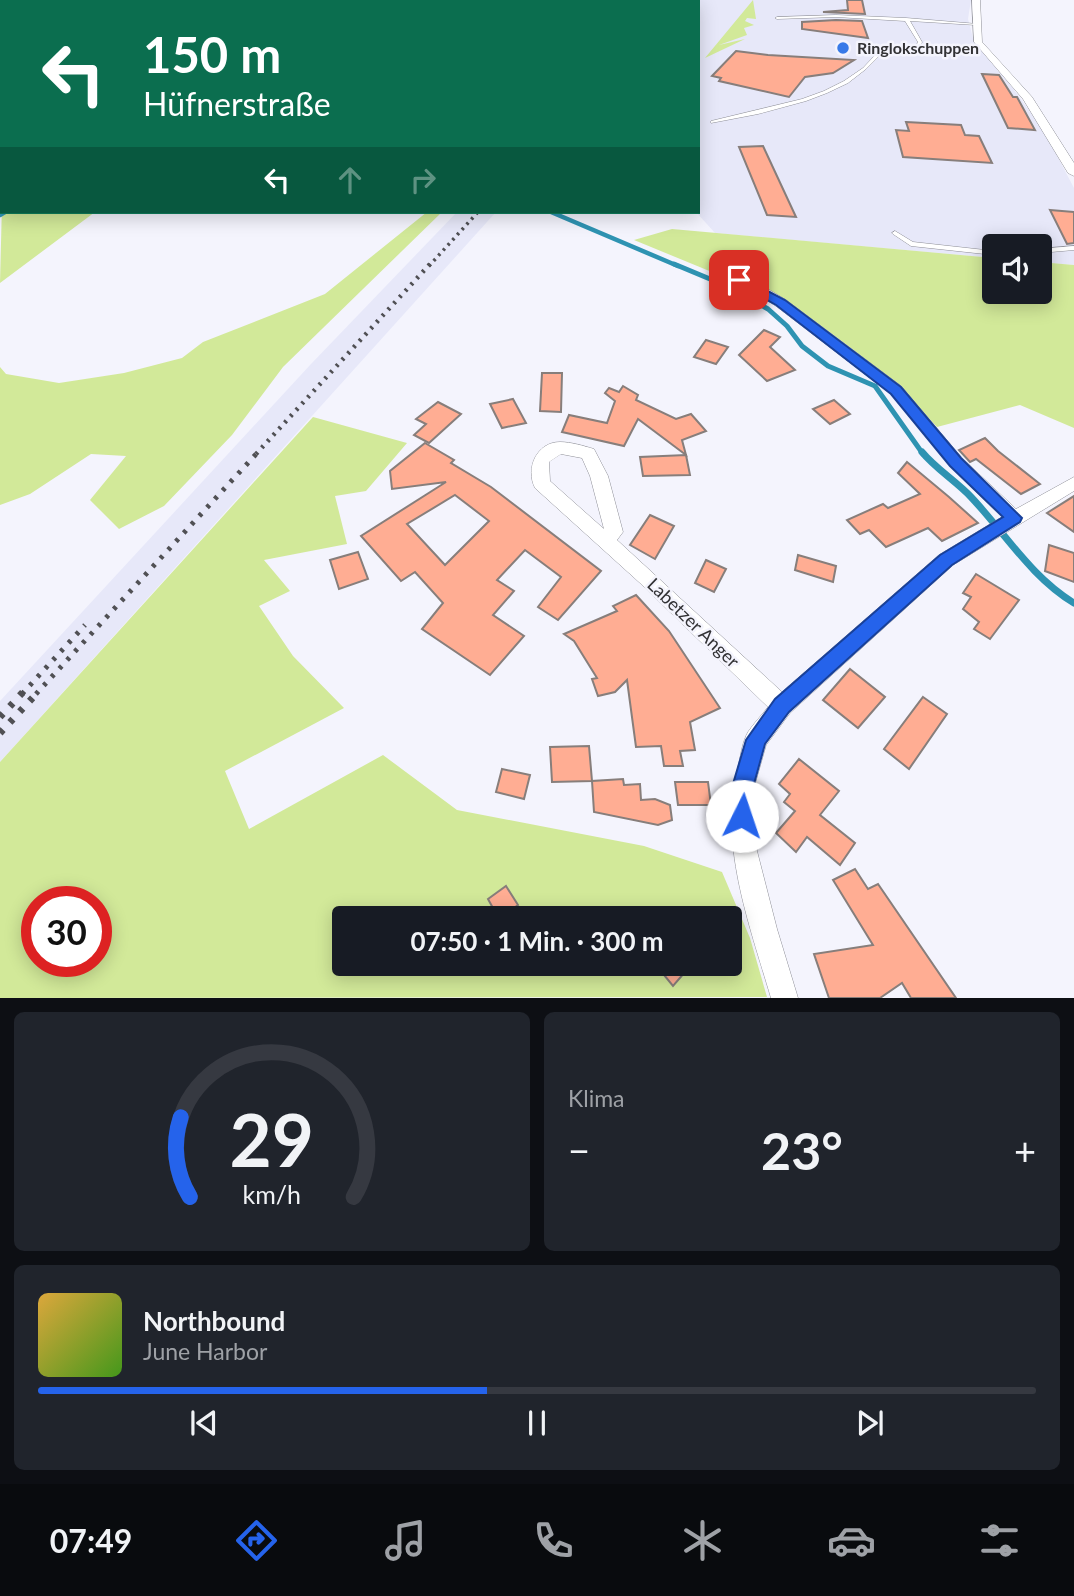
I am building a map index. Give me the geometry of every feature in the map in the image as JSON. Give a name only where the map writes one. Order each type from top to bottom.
[{"type":"street","points":[[976,0],[978,42],[1027,97],[1074,173]]},
{"type":"street","points":[[723,294],[727,284],[745,281],[781,303],[844,349],[896,390],[956,462],[1010,520]]},
{"type":"street","name":"Labetzer Anger","points":[[604,542],[614,532],[599,476],[587,453],[559,448],[541,459],[541,483],[604,542],[660,590],[782,706]]},
{"type":"street","points":[[785,998],[752,886],[742,816],[744,784],[756,740],[782,706],[928,575],[980,537],[1074,483]]},
{"type":"lane","points":[[777,18],[906,19],[976,24]]},
{"type":"lane","points":[[713,122],[831,90],[872,64],[881,52],[918,47],[920,43],[906,19]]},
{"type":"lane","points":[[895,233],[911,244],[982,252]]},
{"type":"lane","points":[[1052,250],[1074,248]]},
{"type":"shaded area","points":[[700,0],[971,0],[968,19],[974,42],[1004,76],[1044,131],[1074,188],[1074,265],[1052,263],[1052,234],[982,234],[982,257],[715,233],[698,214],[700,214]]},
{"type":"shaded area","points":[[455,214],[494,214],[0,762],[0,701],[311,364]]},
{"type":"green space","points":[[753,0],[756,19],[747,18],[745,21],[754,25],[744,28],[747,35],[719,45],[745,39],[705,58]]},
{"type":"green space","points":[[2,214],[92,214],[0,283]]},
{"type":"green space","points":[[425,214],[440,214],[283,367],[232,435],[164,506],[119,529],[90,500],[126,456],[91,454],[30,494],[0,505],[0,367],[6,374],[59,383],[124,373],[182,358],[203,342],[325,294]]},
{"type":"green space","points":[[672,229],[982,257],[982,304],[1052,304],[1052,263],[1074,265],[1074,428],[1020,405],[937,427],[868,362],[817,323],[764,288],[737,272],[724,277],[634,240]]},
{"type":"green space","points":[[313,417],[407,443],[366,491],[335,496],[347,544],[264,560],[290,591],[259,606],[293,656],[344,708],[225,771],[249,829],[383,755],[457,810],[644,846],[722,872],[736,906],[332,906],[332,976],[742,976],[742,919],[767,997],[0,998],[0,762]]},
{"type":"building","points":[[847,0],[862,0],[865,14],[823,12],[848,10]]},
{"type":"building","points":[[862,21],[868,38],[802,29],[802,22]]},
{"type":"building","points":[[736,51],[854,60],[833,73],[805,77],[789,97],[719,81],[721,78],[712,76]]},
{"type":"building","points":[[982,74],[999,75],[1013,97],[1017,97],[1035,130],[1008,128]]},
{"type":"building","points":[[906,122],[961,125],[965,135],[979,136],[992,163],[903,157],[896,130],[909,131]]},
{"type":"building","points":[[763,146],[796,217],[767,215],[739,147]]},
{"type":"building","points":[[1050,210],[1074,212],[1074,243],[1067,244]]},
{"type":"building","points":[[764,330],[780,337],[770,347],[795,370],[767,381],[739,355]]},
{"type":"building","points":[[706,340],[728,347],[716,364],[694,357]]},
{"type":"building","points":[[542,373],[562,373],[561,412],[540,411]]},
{"type":"building","points":[[623,386],[638,395],[636,400],[676,419],[691,414],[706,431],[682,440],[686,455],[638,419],[624,446],[562,432],[569,415],[607,423],[615,401],[605,393],[609,388],[619,392]]},
{"type":"building","points":[[513,399],[526,423],[502,428],[490,404]]},
{"type":"building","points":[[834,400],[850,414],[830,424],[813,409]]},
{"type":"building","points":[[438,402],[461,414],[429,443],[414,435],[426,424],[416,419]]},
{"type":"building","points":[[985,438],[1040,484],[1021,494],[976,459],[970,462],[959,450]]},
{"type":"building","points":[[425,443],[454,460],[451,463],[491,487],[601,571],[558,620],[538,607],[561,577],[525,550],[497,580],[514,591],[493,615],[524,636],[490,675],[422,629],[443,603],[415,572],[401,581],[361,536],[446,482],[392,489],[390,471]],"holes":[[[455,495],[489,521],[445,565],[407,524]]]},
{"type":"building","points":[[686,455],[690,475],[643,476],[640,457]]},
{"type":"building","points":[[907,462],[978,523],[942,541],[928,528],[886,547],[869,530],[860,534],[847,520],[883,504],[888,508],[920,494],[898,473]]},
{"type":"building","points":[[1074,496],[1074,532],[1047,513]]},
{"type":"building","points":[[650,515],[674,526],[655,559],[630,545]]},
{"type":"building","points":[[1049,545],[1074,553],[1074,582],[1045,571]]},
{"type":"building","points":[[358,552],[368,579],[339,589],[330,560]]},
{"type":"building","points":[[798,555],[836,566],[833,582],[795,570]]},
{"type":"building","points":[[706,560],[726,569],[714,592],[695,583]]},
{"type":"building","points":[[976,574],[1019,600],[990,639],[974,629],[979,622],[963,609],[971,597],[963,593]]},
{"type":"building","points":[[636,595],[669,631],[720,708],[690,722],[695,750],[680,751],[683,766],[664,766],[661,746],[636,747],[627,680],[615,692],[598,696],[592,679],[597,678],[574,641],[564,634],[617,611],[613,606]]},
{"type":"building","points":[[850,669],[885,697],[858,728],[823,700]]},
{"type":"building","points":[[923,697],[947,714],[909,769],[884,749]]},
{"type":"building","points":[[589,746],[592,781],[552,782],[550,747]]},
{"type":"building","points":[[799,759],[839,791],[820,815],[855,843],[840,865],[807,837],[796,852],[776,833],[795,811],[784,802],[790,794],[779,784]]},
{"type":"building","points":[[502,769],[530,775],[524,799],[496,792]]},
{"type":"building","points":[[623,779],[624,785],[640,784],[641,800],[655,799],[670,805],[672,820],[658,825],[594,812],[592,781]]},
{"type":"building","points":[[675,782],[708,782],[711,805],[678,805]]},
{"type":"building","points":[[855,869],[868,889],[878,884],[956,998],[911,998],[902,983],[880,998],[829,998],[814,954],[873,945],[833,880]]},
{"type":"building","points":[[506,886],[518,905],[492,906],[488,899]]},
{"type":"building","points":[[665,976],[682,976],[673,986]]},
{"type":"waterway","points":[[556,214],[678,266]]},
{"type":"waterway","points":[[674,264],[722,284]]},
{"type":"waterway","points":[[731,288],[768,309],[787,326],[802,346],[828,366],[875,386],[923,454]]},
{"type":"waterway","points":[[922,452],[971,497],[1031,568],[1074,603]]},
{"type":"railway","points":[[429,266],[476,214]]},
{"type":"railway","points":[[256,454],[430,264]]},
{"type":"railway","points":[[36,694],[258,452]]},
{"type":"railway","points":[[22,694],[85,625]]},
{"type":"railway","points":[[0,717],[23,692]]},
{"type":"railway","points":[[0,733],[38,692]]},
{"type":"place","name":"Ringlokschuppen","points":[[843,48]]},
{"type":"route","points":[[739,280],[781,303],[896,390],[956,462],[1014,518],[946,560],[768,721],[756,740],[749,760],[742,816]]}]
